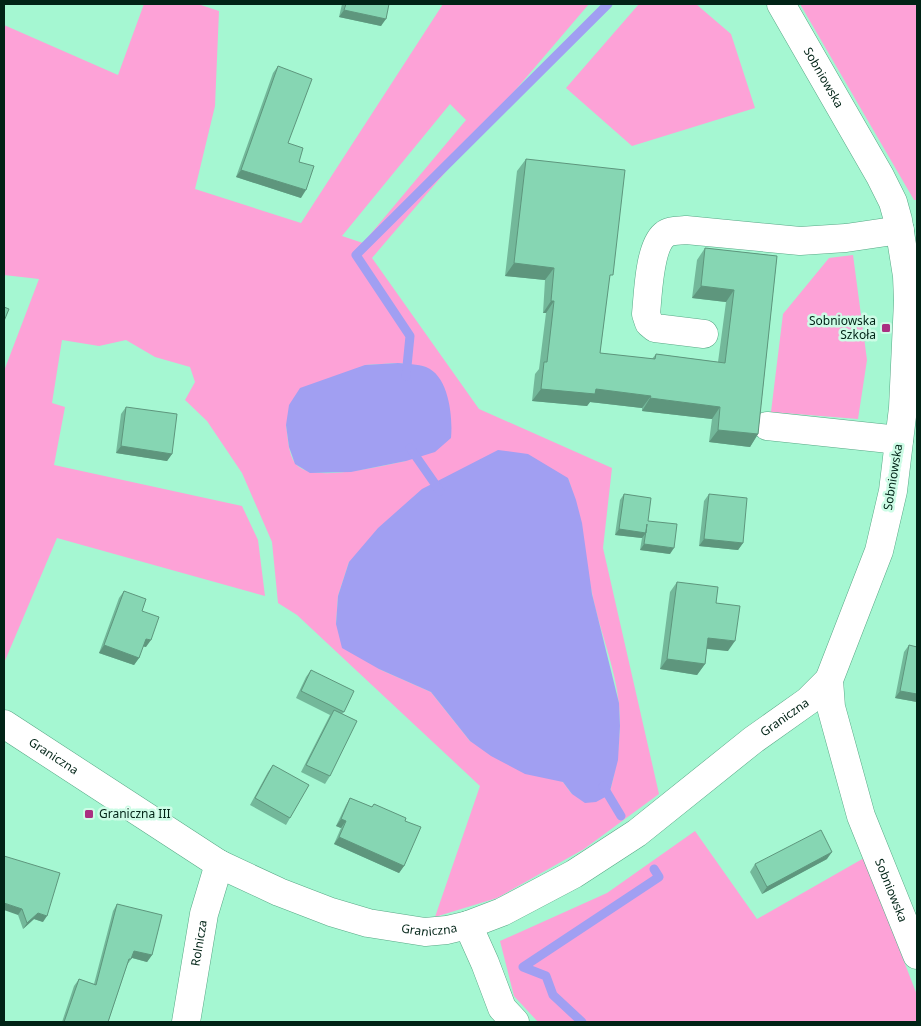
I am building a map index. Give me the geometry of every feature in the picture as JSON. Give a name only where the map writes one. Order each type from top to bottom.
[{"type":"street","name":"Sobniowska","points":[[782,4],[905,222],[908,301],[899,440],[893,491],[879,551],[829,680],[830,707],[861,816],[917,956]]},
{"type":"street","points":[[704,334],[655,328],[648,323],[646,314],[653,258],[663,236],[673,231],[686,230],[772,240],[824,240],[905,222]]},
{"type":"street","points":[[767,426],[899,440]]},
{"type":"street","name":"Graniczna","points":[[4,724],[219,864],[279,892],[368,923],[425,932],[447,930],[468,925],[529,900],[574,874],[637,833],[753,740],[808,702],[829,680]]},
{"type":"street","name":"Rolnicza","points":[[186,1022],[204,914],[219,864]]},
{"type":"street","points":[[468,925],[502,1008],[515,1022]]},
{"type":"shaded area","points":[[144,4],[198,4],[219,11],[215,106],[195,189],[301,223],[443,4],[589,4],[372,258],[479,409],[612,468],[603,548],[659,794],[584,849],[497,898],[435,917],[480,786],[297,615],[278,603],[272,542],[242,473],[207,421],[185,400],[195,382],[190,367],[155,357],[126,340],[99,346],[62,340],[52,403],[65,407],[54,465],[242,506],[258,540],[265,596],[57,538],[4,663],[4,371],[39,279],[4,275],[4,25],[118,75]],"holes":[[[450,104],[466,120],[363,243],[342,236]],[[398,363],[426,367],[406,461],[348,472],[316,473],[303,469],[295,463],[291,455],[286,425],[365,365]],[[568,478],[579,521],[595,607],[617,691],[620,716],[619,739],[609,795],[572,794],[563,782],[470,741],[431,692],[379,669],[336,624],[338,596],[349,562]]]},
{"type":"shaded area","points":[[639,4],[696,4],[731,34],[755,108],[632,146],[566,88]]},
{"type":"shaded area","points":[[800,4],[917,4],[917,200],[914,200]]},
{"type":"shaded area","points":[[853,255],[867,360],[858,419],[771,412],[783,314],[829,258]]},
{"type":"shaded area","points":[[398,363],[426,367],[440,379],[448,398],[451,438],[435,452],[406,461],[351,472],[310,473],[295,464],[289,447],[286,425],[289,405],[300,388],[365,365]]},
{"type":"shaded area","points":[[498,450],[528,454],[568,478],[576,500],[582,523],[592,594],[619,703],[618,760],[609,795],[596,802],[585,803],[572,794],[563,782],[525,774],[491,756],[470,741],[431,692],[379,669],[342,648],[336,624],[338,596],[349,562],[378,528],[422,489]]},
{"type":"shaded area","points":[[695,831],[757,919],[864,858],[917,995],[917,1022],[538,1022],[514,996],[500,941],[607,893]]},
{"type":"building","points":[[346,4],[389,4],[386,19],[344,10]]},
{"type":"building","points":[[278,66],[312,79],[288,143],[303,148],[299,162],[314,166],[306,190],[241,170]]},
{"type":"building","points":[[526,159],[625,170],[613,275],[610,275],[600,353],[655,359],[656,354],[725,363],[734,290],[701,286],[705,248],[777,256],[758,434],[718,430],[720,407],[596,389],[595,394],[541,389],[544,362],[547,362],[554,301],[551,301],[554,268],[514,263]]},
{"type":"building","points":[[4,307],[9,309],[4,321]]},
{"type":"building","points":[[126,407],[177,414],[172,454],[121,446]]},
{"type":"building","points":[[624,494],[651,498],[648,521],[677,524],[674,548],[644,544],[646,533],[619,529]]},
{"type":"building","points":[[709,494],[747,498],[743,543],[704,539]]},
{"type":"building","points":[[677,582],[718,587],[716,603],[740,606],[735,641],[708,638],[705,664],[667,659]]},
{"type":"building","points":[[124,591],[146,599],[142,611],[159,617],[151,640],[146,639],[139,658],[104,645]]},
{"type":"building","points":[[909,645],[917,647],[917,694],[900,691]]},
{"type":"building","points":[[311,670],[354,691],[344,712],[301,691]]},
{"type":"building","points":[[334,710],[357,721],[330,776],[306,765]]},
{"type":"building","points":[[273,765],[309,785],[290,818],[255,798]]},
{"type":"building","points":[[350,798],[372,807],[374,804],[406,818],[405,821],[421,827],[404,866],[339,837],[346,821],[341,819]]},
{"type":"building","points":[[821,830],[832,852],[767,887],[755,864]]},
{"type":"building","points":[[4,856],[60,873],[47,916],[38,913],[27,923],[22,909],[4,903]]},
{"type":"building","points":[[117,904],[162,915],[152,955],[134,951],[131,959],[129,959],[108,1022],[64,1022],[79,979],[96,985]]},
{"type":"waterway","points":[[406,376],[410,336],[356,255],[608,4]]},
{"type":"waterway","points":[[410,448],[440,491]]},
{"type":"waterway","points":[[603,786],[621,816]]},
{"type":"waterway","points":[[582,1022],[553,995],[546,976],[523,967],[659,877],[654,869]]},
{"type":"place","name":"Sobniowska Szkoła","points":[[886,328]]},
{"type":"place","name":"Graniczna III","points":[[89,814]]}]
